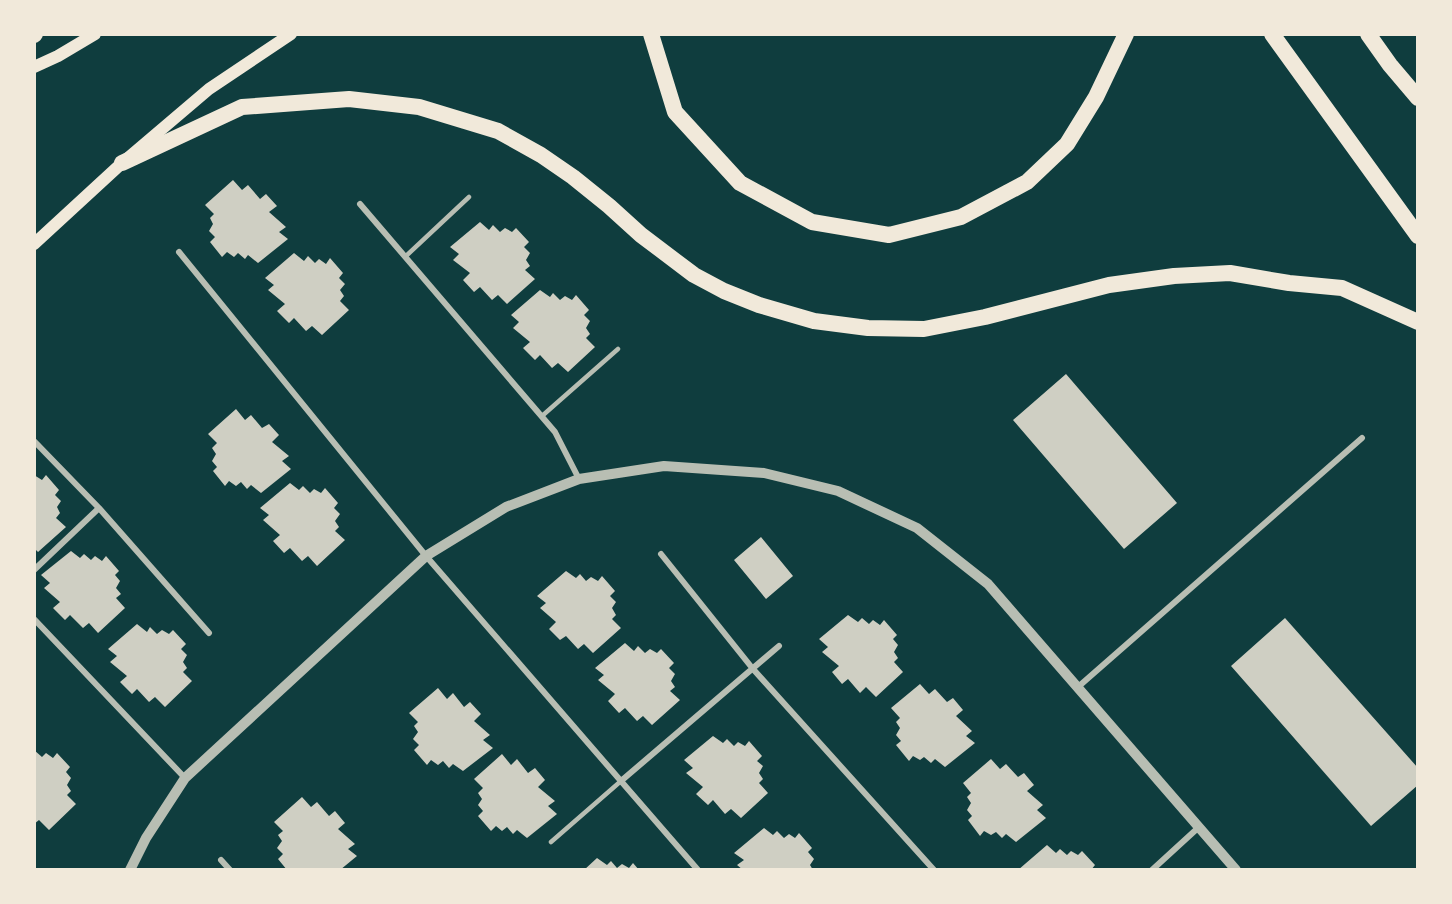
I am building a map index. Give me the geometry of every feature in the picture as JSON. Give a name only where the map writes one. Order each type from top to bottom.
[{"type":"highway","points":[[651,34],[675,112],[740,183],[812,222],[889,235],[961,217],[1028,182],[1067,144],[1096,97],[1126,34]]},
{"type":"highway","points":[[1272,34],[1418,236]]},
{"type":"highway","points":[[1368,34],[1418,98]]},
{"type":"highway","points":[[122,163],[242,107],[349,99],[419,107],[498,131],[541,155],[573,177],[650,242],[694,274],[724,291],[759,305],[814,321],[868,328],[924,329],[985,317],[1109,285],[1174,276],[1230,273],[1289,283],[1342,288],[1418,322]]},
{"type":"main road","points":[[34,67],[58,57],[95,34]]},
{"type":"main road","points":[[34,244],[122,163],[209,89],[291,34]]},
{"type":"street","points":[[360,204],[555,432],[579,479]]},
{"type":"street","points":[[179,252],[426,556],[698,870]]},
{"type":"street","points":[[1078,687],[1362,438]]},
{"type":"street","points":[[34,441],[99,508],[209,633]]},
{"type":"street","points":[[130,870],[146,838],[185,778],[426,556],[506,507],[579,479],[663,466],[764,473],[838,491],[917,528],[988,584],[1236,870]]},
{"type":"street","points":[[34,570],[99,508]]},
{"type":"street","points":[[660,554],[753,669],[934,870]]},
{"type":"street","points":[[34,619],[185,778]]},
{"type":"street","points":[[621,781],[779,646]]},
{"type":"street","points":[[1152,870],[1199,827]]},
{"type":"street","points":[[221,860],[230,870]]},
{"type":"lane","points":[[405,257],[469,197]]},
{"type":"lane","points":[[542,416],[618,349]]},
{"type":"lane","points":[[551,842],[621,781]]},
{"type":"building","points":[[233,180],[242,190],[248,185],[260,199],[266,194],[277,206],[269,212],[286,227],[279,232],[288,239],[258,263],[248,255],[245,259],[238,253],[234,257],[227,252],[222,257],[210,242],[215,237],[209,231],[213,224],[210,218],[214,214],[205,205]]},
{"type":"building","points":[[480,222],[489,230],[493,225],[500,232],[505,228],[512,232],[516,228],[529,242],[524,247],[530,253],[526,260],[530,266],[525,270],[535,279],[507,304],[498,295],[492,300],[480,287],[474,292],[463,280],[470,273],[453,260],[459,254],[450,247]]},
{"type":"building","points":[[294,253],[304,261],[308,256],[315,263],[319,259],[326,264],[330,258],[343,273],[339,278],[345,284],[340,290],[344,296],[340,301],[349,310],[322,335],[312,326],[306,331],[294,318],[289,323],[277,311],[285,304],[268,290],[274,285],[265,278]]},
{"type":"building","points":[[540,290],[550,297],[553,293],[560,300],[565,296],[572,300],[576,295],[589,310],[584,315],[590,321],[586,328],[590,334],[586,338],[595,347],[568,372],[558,363],[552,368],[540,355],[535,360],[523,348],[530,342],[513,328],[519,322],[511,315]]},
{"type":"building","points":[[1066,374],[1177,503],[1124,549],[1013,420]]},
{"type":"building","points":[[236,409],[245,420],[251,415],[262,428],[269,424],[279,435],[272,442],[289,456],[282,461],[291,469],[261,493],[251,485],[247,489],[241,482],[236,486],[229,481],[225,486],[213,471],[217,467],[212,461],[216,454],[212,448],[217,443],[208,434]]},
{"type":"building","points":[[34,475],[42,480],[46,475],[59,490],[55,495],[61,501],[57,507],[60,513],[56,518],[66,527],[38,552],[34,548]]},
{"type":"building","points":[[290,483],[299,490],[303,486],[310,493],[314,489],[321,493],[325,488],[338,503],[334,508],[340,514],[335,521],[339,527],[335,531],[345,540],[317,566],[308,556],[302,561],[290,548],[284,553],[273,541],[280,535],[263,520],[269,515],[260,508]]},
{"type":"building","points":[[761,537],[793,576],[766,599],[734,560]]},
{"type":"building","points":[[71,551],[80,558],[84,554],[91,560],[95,556],[102,561],[106,556],[119,571],[115,575],[120,581],[116,588],[121,594],[116,598],[125,608],[98,633],[89,623],[83,628],[70,615],[65,620],[53,608],[60,602],[44,588],[50,583],[41,575]]},
{"type":"building","points":[[566,571],[576,578],[580,574],[586,581],[591,577],[598,581],[602,576],[615,591],[610,596],[616,602],[612,608],[616,615],[612,619],[621,628],[593,653],[584,644],[578,649],[566,636],[560,640],[549,629],[556,622],[540,608],[546,603],[537,596]]},
{"type":"building","points":[[848,615],[858,622],[862,618],[869,624],[873,620],[880,625],[884,620],[897,635],[893,639],[898,645],[894,652],[898,658],[894,662],[903,672],[876,697],[866,687],[860,693],[848,679],[842,684],[832,672],[839,666],[822,652],[828,647],[819,639]]},
{"type":"building","points":[[1285,618],[1418,768],[1418,785],[1371,826],[1231,666]]},
{"type":"building","points":[[137,624],[147,632],[150,627],[157,634],[162,630],[169,634],[173,630],[186,644],[181,649],[187,655],[183,662],[187,668],[183,672],[192,681],[165,707],[155,697],[149,702],[137,689],[132,694],[120,682],[127,676],[110,662],[117,656],[108,649]]},
{"type":"building","points":[[625,643],[634,651],[638,646],[645,653],[650,649],[657,653],[661,649],[674,663],[669,668],[675,674],[671,681],[675,687],[670,691],[680,700],[652,725],[643,716],[637,721],[625,708],[619,713],[608,701],[615,694],[598,680],[604,675],[595,668]]},
{"type":"building","points":[[920,684],[929,694],[935,689],[947,702],[953,698],[963,710],[956,716],[972,731],[966,736],[975,743],[945,767],[935,759],[931,763],[924,757],[920,760],[913,756],[909,761],[896,745],[901,741],[896,735],[900,728],[896,722],[900,718],[891,708]]},
{"type":"building","points":[[438,688],[447,699],[453,693],[464,707],[470,702],[481,714],[474,721],[490,735],[483,740],[493,748],[463,771],[453,764],[449,768],[443,761],[438,765],[431,760],[427,765],[414,750],[419,745],[413,739],[418,732],[414,726],[418,722],[409,713]]},
{"type":"building","points":[[713,736],[723,743],[727,739],[734,746],[738,742],[745,746],[749,741],[762,756],[757,761],[763,766],[759,773],[763,779],[759,783],[768,793],[741,818],[731,809],[725,814],[713,800],[708,805],[696,794],[703,787],[686,773],[693,768],[684,760]]},
{"type":"building","points":[[34,750],[42,757],[46,753],[53,758],[57,753],[70,767],[66,772],[71,778],[67,785],[71,791],[67,795],[76,804],[49,830],[39,820],[34,824]]},
{"type":"building","points":[[502,754],[511,765],[517,759],[528,773],[535,768],[545,780],[538,787],[555,801],[548,806],[557,814],[527,838],[517,830],[513,834],[507,827],[502,831],[496,826],[491,831],[478,816],[483,811],[478,805],[482,799],[478,793],[483,788],[474,779]]},
{"type":"building","points":[[991,759],[1000,769],[1006,764],[1018,777],[1024,773],[1034,785],[1027,791],[1043,805],[1037,810],[1046,818],[1016,842],[1006,834],[1002,838],[996,832],[991,835],[984,831],[980,836],[968,820],[972,816],[967,810],[971,803],[967,797],[971,793],[963,783]]},
{"type":"building","points":[[302,797],[311,807],[317,802],[329,816],[335,811],[345,823],[338,829],[355,844],[348,849],[357,856],[340,870],[287,870],[278,859],[283,854],[277,848],[282,841],[278,835],[283,831],[274,822]]},
{"type":"building","points":[[764,828],[773,835],[777,831],[784,838],[789,834],[795,838],[799,833],[812,848],[808,852],[814,859],[810,865],[813,870],[743,870],[737,865],[744,860],[734,853]]},
{"type":"building","points":[[1047,845],[1056,853],[1060,849],[1067,855],[1071,851],[1078,855],[1082,851],[1095,865],[1091,870],[1018,870]]},
{"type":"building","points":[[597,858],[607,865],[611,861],[617,868],[622,864],[629,868],[633,863],[639,870],[584,870]]}]
